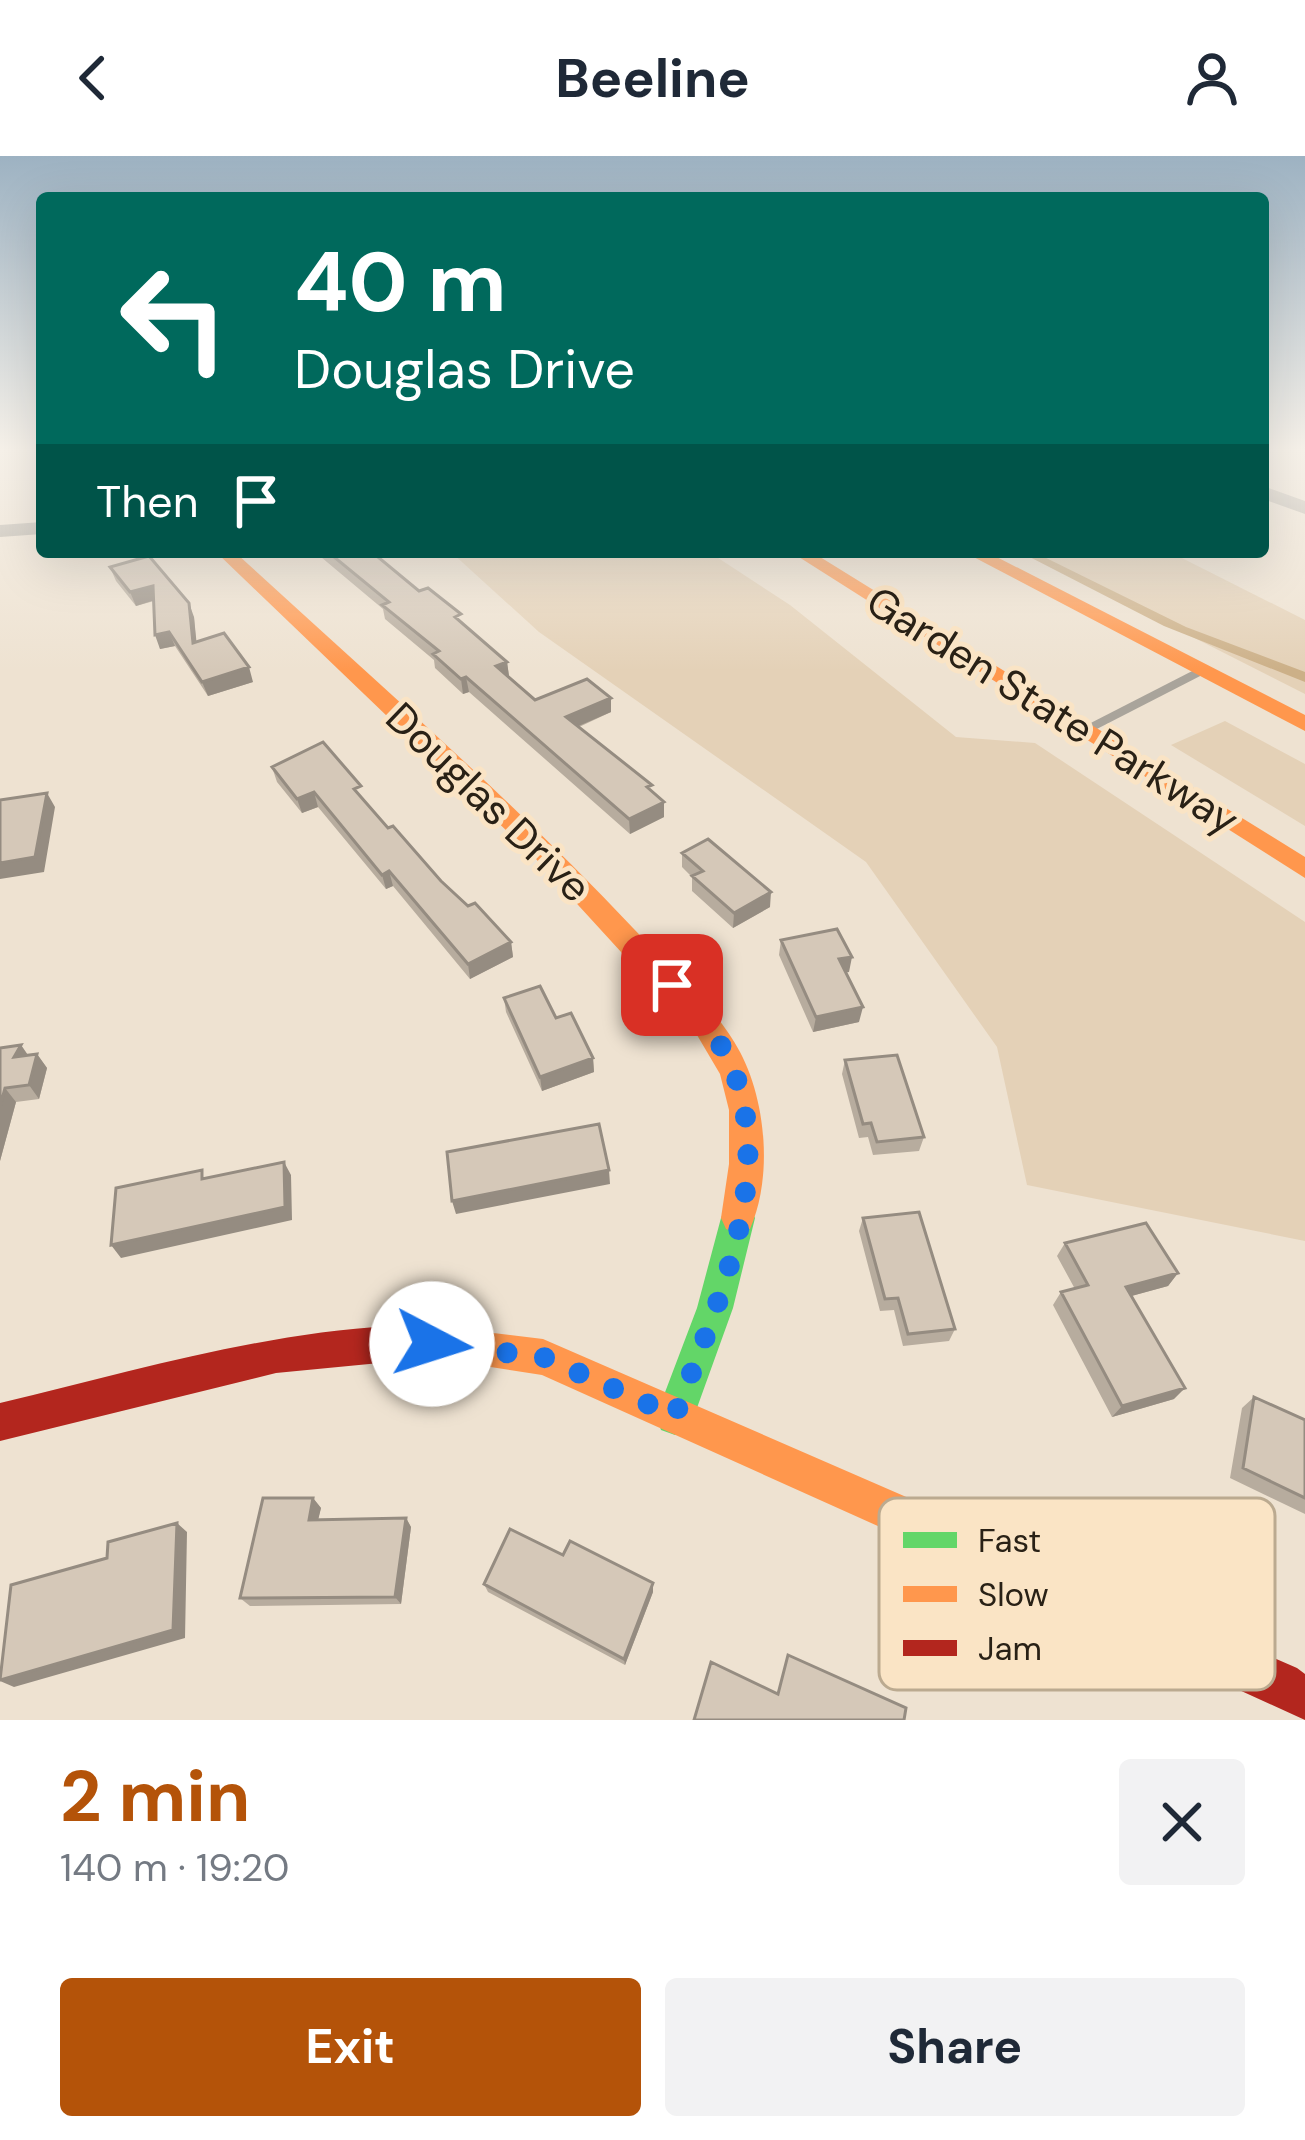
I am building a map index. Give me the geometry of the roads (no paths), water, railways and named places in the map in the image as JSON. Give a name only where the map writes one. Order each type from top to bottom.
[{"type":"main road","name":"Douglas Drive","points":[[231,558],[592,899],[717,1038],[740,1094],[748,1156],[737,1226],[715,1308],[675,1416]]},
{"type":"main road","name":"Garden State Parkway","points":[[810,558],[1305,869]]},
{"type":"main road","points":[[985,558],[1305,724]]},
{"type":"main road","points":[[0,1422],[202,1367],[293,1349],[382,1342],[469,1346],[543,1357],[879,1506]]},
{"type":"main road","points":[[1275,1681],[1305,1700]]},
{"type":"street","points":[[0,531],[36,529]]},
{"type":"lane","points":[[1085,729],[1202,670]]}]
